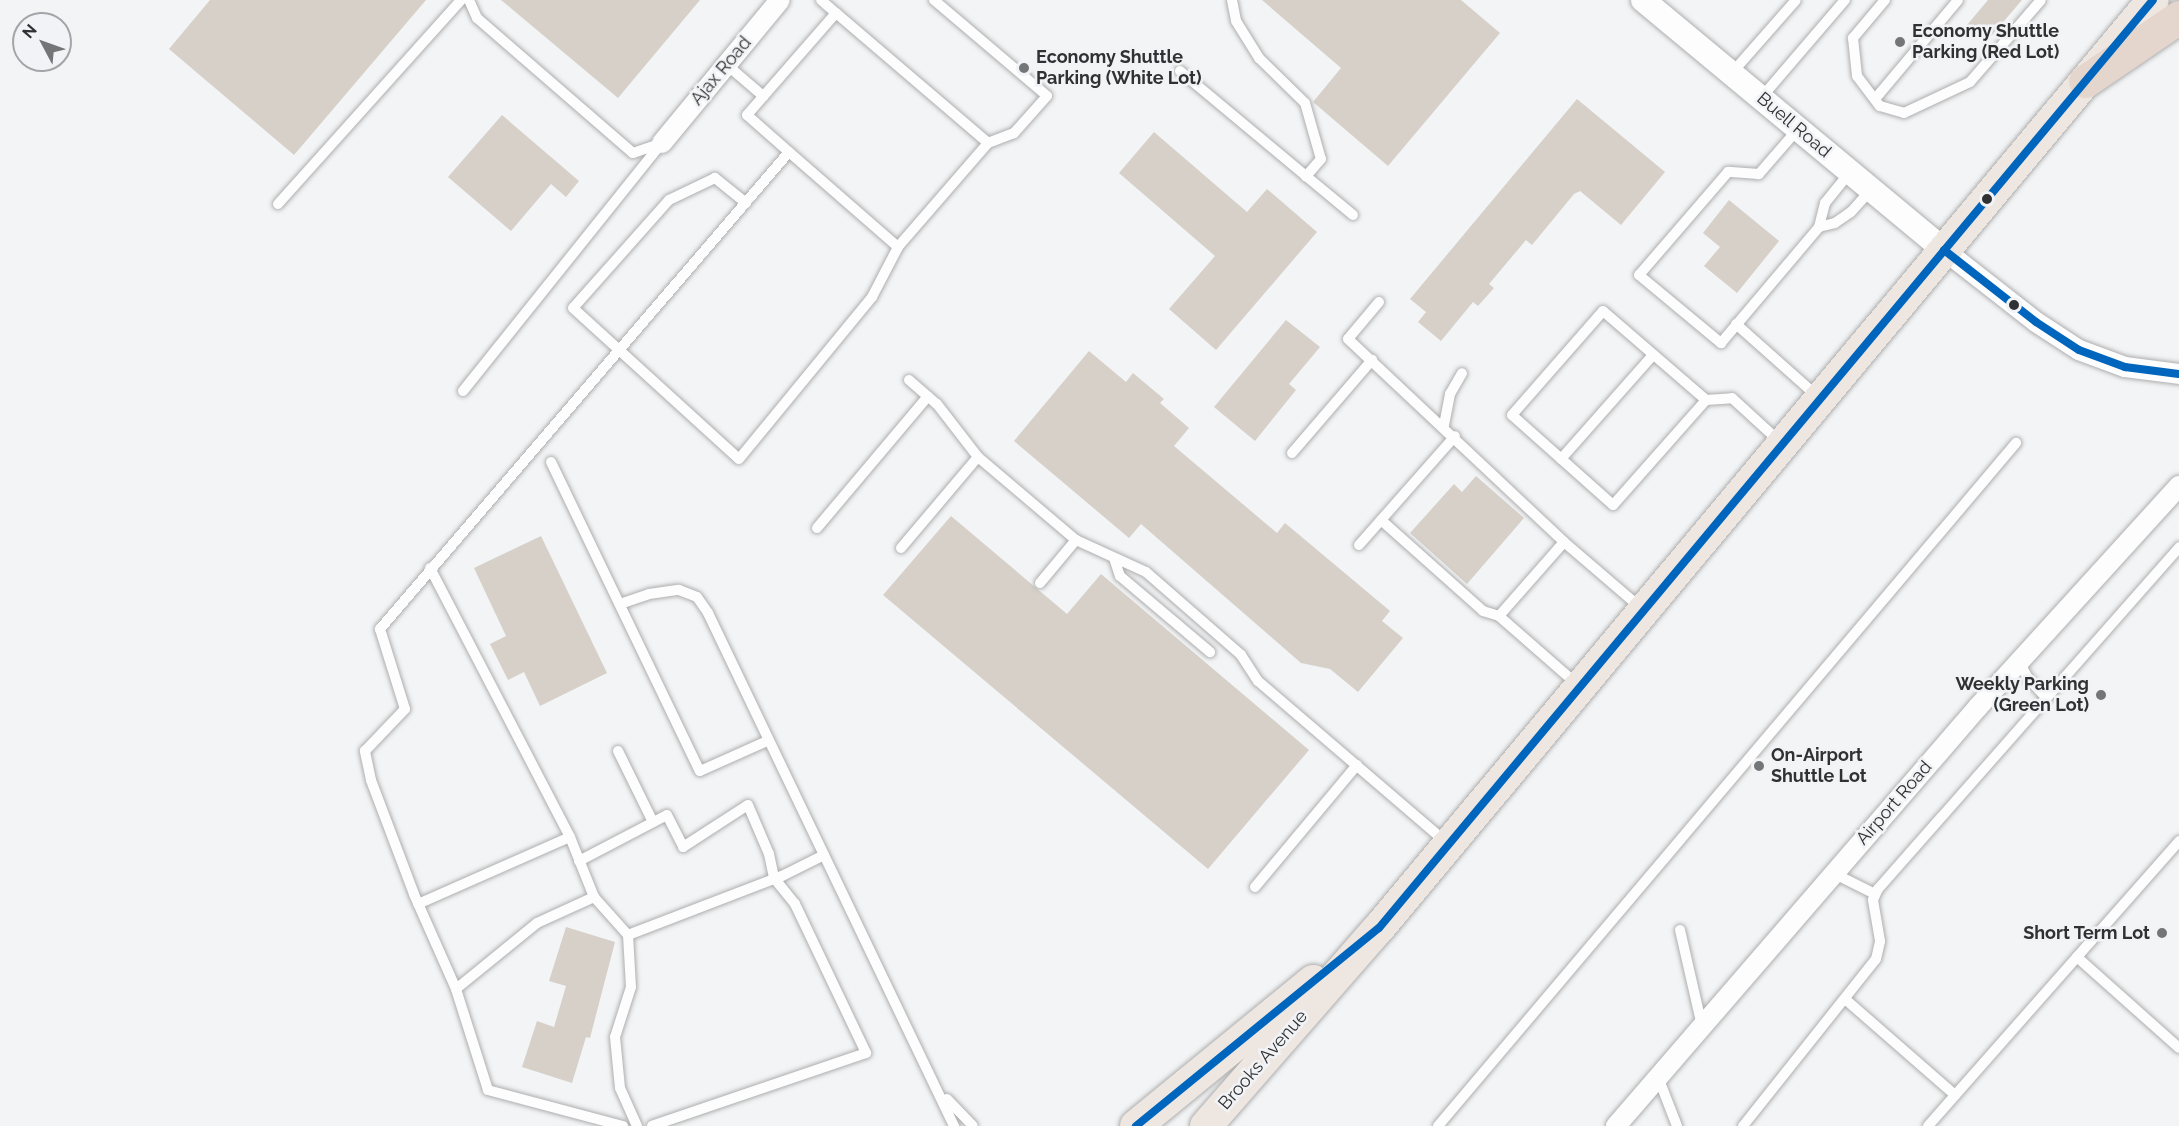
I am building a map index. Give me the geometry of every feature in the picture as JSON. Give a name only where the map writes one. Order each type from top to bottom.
[{"type":"highway","points":[[2085,81],[2179,17]]},
{"type":"main road","name":"Brooks Avenue","points":[[1206,1126],[1379,928],[2153,0]]},
{"type":"main road","points":[[1136,1126],[1379,928]]},
{"type":"street","name":"Ajax Road","points":[[662,143],[780,0]]},
{"type":"street","name":"Buell Road","points":[[1643,0],[1944,250]]},
{"type":"street","points":[[1944,250],[2050,333],[2079,350],[2125,367],[2179,374]]},
{"type":"street","name":"Airport Road","points":[[1616,1126],[1833,873],[2019,662],[2179,486]]},
{"type":"lane","points":[[278,204],[461,0]]},
{"type":"lane","points":[[469,0],[477,18],[633,153],[662,143]]},
{"type":"lane","points":[[821,0],[988,143]]},
{"type":"lane","points":[[746,203],[716,178],[669,200],[573,308],[739,459],[872,297],[898,247],[988,143],[1014,133],[1047,96],[933,0]]},
{"type":"lane","points":[[1232,0],[1236,21],[1259,58],[1305,103],[1321,159],[1306,176]]},
{"type":"lane","points":[[1731,74],[1796,0]]},
{"type":"lane","points":[[1761,98],[1845,0]]},
{"type":"lane","points":[[1885,0],[1853,38],[1857,75],[1880,105],[1904,113],[1970,82],[2041,0]]},
{"type":"lane","points":[[1875,99],[1958,0]]},
{"type":"lane","points":[[836,13],[747,115],[898,247]]},
{"type":"lane","points":[[727,65],[763,96]]},
{"type":"lane","points":[[1180,71],[1353,215]]},
{"type":"lane","points":[[1798,129],[1759,174],[1728,172],[1639,275],[1721,343],[1819,227],[1825,203],[1850,172]]},
{"type":"lane","points":[[463,391],[662,143]]},
{"type":"lane","points":[[622,1126],[488,1090],[456,989],[418,904],[371,780],[365,751],[405,709],[380,629],[789,152]]},
{"type":"lane","points":[[1819,227],[1835,223],[1851,212],[1872,190]]},
{"type":"lane","points":[[1379,302],[1348,339],[1444,425],[1564,542],[1644,610]]},
{"type":"lane","points":[[1706,400],[1603,311],[1512,415],[1613,505],[1706,400],[1732,398],[1782,444]]},
{"type":"lane","points":[[1736,324],[1820,399]]},
{"type":"lane","points":[[1562,459],[1653,355]]},
{"type":"lane","points":[[1292,453],[1372,360]]},
{"type":"lane","points":[[1444,425],[1450,394],[1462,373]]},
{"type":"lane","points":[[909,380],[928,396],[978,457],[1076,540],[1154,579],[1241,655],[1258,681],[1449,844]]},
{"type":"lane","points":[[817,528],[928,396]]},
{"type":"lane","points":[[1359,544],[1455,436]]},
{"type":"lane","points":[[1438,1126],[2016,442]]},
{"type":"lane","points":[[901,548],[978,457]]},
{"type":"lane","points":[[551,462],[700,771],[767,741]]},
{"type":"lane","points":[[1381,520],[1483,611],[1499,616],[1580,687]]},
{"type":"lane","points":[[1040,583],[1076,540]]},
{"type":"lane","points":[[1499,616],[1564,542]]},
{"type":"lane","points":[[1743,1126],[1872,966],[1879,950],[1875,894],[2179,546]]},
{"type":"lane","points":[[1114,558],[1120,576],[1210,652]]},
{"type":"lane","points":[[430,568],[570,837],[594,897],[628,935],[631,987],[615,1037],[620,1088],[637,1126]]},
{"type":"lane","points":[[620,604],[668,590],[697,597],[708,612],[767,741],[938,1086],[954,1126]]},
{"type":"lane","points":[[2019,662],[2028,678],[2046,697]]},
{"type":"lane","points":[[618,751],[652,822]]},
{"type":"lane","points":[[1255,887],[1357,765]]},
{"type":"lane","points":[[579,861],[667,815],[683,847],[748,806],[769,854],[774,878],[795,904],[866,1053],[652,1126]]},
{"type":"lane","points":[[418,904],[570,837]]},
{"type":"lane","points":[[1928,1126],[2179,841]]},
{"type":"lane","points":[[628,935],[774,878],[824,855]]},
{"type":"lane","points":[[1833,873],[1875,894]]},
{"type":"lane","points":[[456,989],[537,923],[594,897]]},
{"type":"lane","points":[[1680,930],[1702,1026]]},
{"type":"lane","points":[[2077,957],[2179,1048]]},
{"type":"lane","points":[[1845,999],[1955,1095]]},
{"type":"lane","points":[[1658,1077],[1677,1126]]},
{"type":"lane","points":[[938,1086],[973,1126]]},
{"type":"lane","points":[[1124,1126],[1166,1100]]},
{"type":"building","points":[[210,0],[426,0],[294,155],[169,49]]},
{"type":"building","points":[[501,0],[700,0],[618,98]]},
{"type":"building","points":[[1262,0],[1461,0],[1500,33],[1388,166],[1313,102],[1341,68]]},
{"type":"building","points":[[1988,0],[2022,0],[1986,42],[1967,25]]},
{"type":"building","points":[[1577,99],[1665,172],[1621,225],[1580,191],[1574,194],[1532,245],[1526,240],[1489,284],[1494,288],[1478,306],[1473,302],[1441,341],[1418,322],[1426,312],[1410,299]]},
{"type":"building","points":[[502,115],[579,181],[566,197],[551,184],[511,231],[448,177]]},
{"type":"building","points":[[1154,132],[1247,212],[1267,189],[1317,232],[1216,350],[1169,309],[1215,256],[1119,173]]},
{"type":"building","points":[[1729,200],[1779,241],[1737,293],[1704,266],[1720,247],[1703,233]]},
{"type":"building","points":[[1286,320],[1320,347],[1289,384],[1296,390],[1255,441],[1214,407]]},
{"type":"building","points":[[1089,351],[1126,382],[1133,373],[1164,399],[1160,403],[1189,428],[1174,446],[1277,533],[1285,523],[1390,611],[1382,621],[1403,638],[1358,692],[1330,669],[1301,663],[1141,524],[1129,538],[1014,441]]},
{"type":"building","points":[[1476,476],[1524,518],[1467,584],[1410,533],[1454,484],[1462,492]]},
{"type":"building","points":[[951,516],[1067,614],[1101,574],[1309,750],[1208,869],[883,595]]},
{"type":"building","points":[[541,536],[607,673],[540,706],[524,672],[508,680],[490,644],[506,636],[474,568]]},
{"type":"building","points":[[566,927],[615,942],[590,1038],[586,1037],[572,1083],[522,1067],[537,1021],[554,1027],[566,986],[549,981]]},
{"type":"transit line","points":[[1136,1126],[1379,928],[2153,0]]},
{"type":"transit line","points":[[1944,250],[2036,322],[2079,350],[2125,367],[2179,374]]},
{"type":"place","name":"Economy Shuttle Parking (Red Lot)","points":[[1900,42]]},
{"type":"place","name":"Economy Shuttle Parking (White Lot)","points":[[1024,68]]},
{"type":"place","name":"Weekly Parking (Green Lot)","points":[[2101,695]]},
{"type":"place","name":"On-Airport Shuttle Lot","points":[[1759,766]]},
{"type":"place","name":"Short Term Lot","points":[[2162,933]]}]
